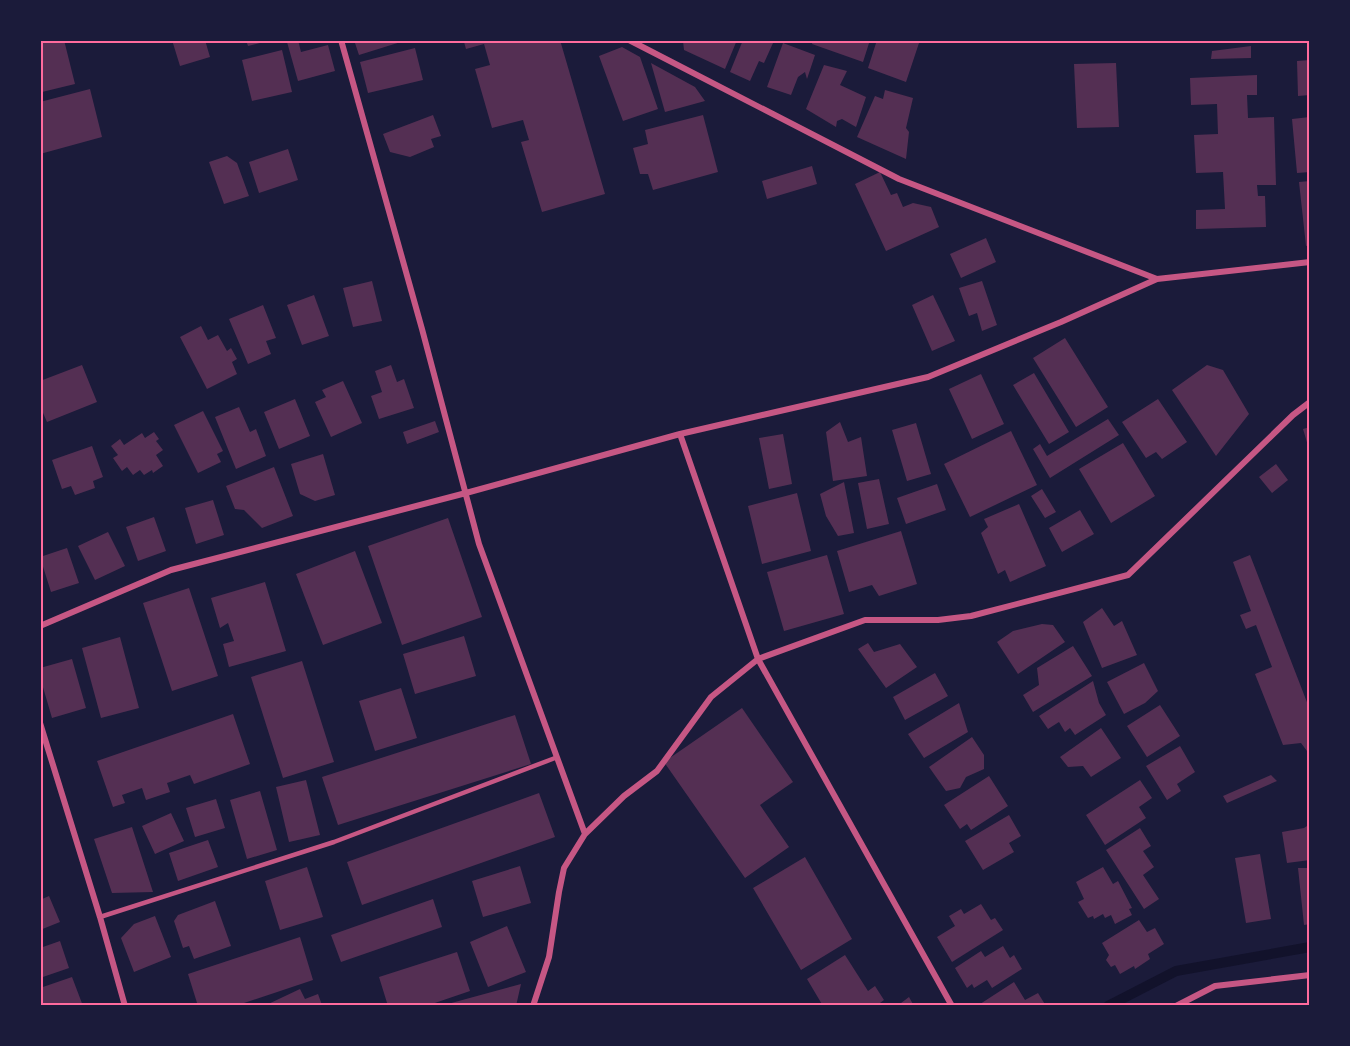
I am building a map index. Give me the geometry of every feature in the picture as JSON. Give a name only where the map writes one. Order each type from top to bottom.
[{"type":"street","points":[[340,40],[482,554],[555,758],[585,834]]},
{"type":"street","points":[[629,40],[899,179],[1157,279]]},
{"type":"street","points":[[40,626],[171,570],[680,434],[928,377],[1157,279],[1310,262]]},
{"type":"street","points":[[533,1005],[549,957],[564,867],[585,834],[624,796],[657,771],[711,698],[758,659],[865,620],[938,620],[971,616],[1128,575],[1293,415],[1310,402]]},
{"type":"street","points":[[680,434],[758,659],[952,1005]]},
{"type":"street","points":[[40,723],[125,1005]]},
{"type":"street","points":[[1176,1005],[1215,986],[1310,975]]},
{"type":"lane","points":[[1068,40],[1097,40]]},
{"type":"lane","points":[[100,917],[334,842],[555,758]]},
{"type":"building","points":[[64,40],[75,84],[42,92],[40,43]]},
{"type":"building","points":[[172,40],[205,40],[210,57],[180,66]]},
{"type":"building","points":[[246,40],[267,40],[268,41],[248,46]]},
{"type":"building","points":[[298,40],[301,52],[328,45],[335,71],[298,81],[287,42]]},
{"type":"building","points":[[354,40],[403,40],[404,41],[359,55]]},
{"type":"building","points":[[469,40],[560,40],[605,194],[542,212],[521,142],[529,140],[523,120],[492,128],[475,69],[490,65],[484,44],[466,49],[464,42]]},
{"type":"building","points":[[737,40],[725,69],[684,50],[683,41]]},
{"type":"building","points":[[743,40],[767,40],[773,43],[764,63],[759,61],[750,81],[730,72]]},
{"type":"building","points":[[813,40],[870,40],[863,62],[812,44]]},
{"type":"building","points":[[877,40],[920,40],[906,82],[868,68]]},
{"type":"building","points":[[783,43],[815,55],[807,79],[805,72],[798,77],[791,95],[767,87]]},
{"type":"building","points":[[1251,46],[1251,58],[1211,59],[1212,51]]},
{"type":"building","points":[[622,47],[640,57],[658,109],[623,121],[599,56]]},
{"type":"building","points":[[415,48],[423,80],[368,93],[360,62]]},
{"type":"building","points":[[282,50],[292,92],[252,101],[242,60]]},
{"type":"building","points":[[1310,60],[1310,95],[1298,96],[1297,61]]},
{"type":"building","points":[[651,63],[695,87],[705,101],[665,112]]},
{"type":"building","points":[[1116,63],[1119,127],[1077,128],[1074,64]]},
{"type":"building","points":[[824,65],[847,71],[840,85],[866,97],[856,127],[842,119],[837,121],[836,127],[806,109]]},
{"type":"building","points":[[1257,75],[1257,95],[1247,95],[1248,118],[1274,117],[1276,185],[1257,185],[1258,196],[1265,196],[1266,227],[1196,229],[1196,210],[1225,209],[1223,172],[1196,173],[1194,135],[1218,134],[1217,104],[1191,105],[1190,78]]},
{"type":"building","points":[[90,89],[102,137],[40,154],[40,102]]},
{"type":"building","points":[[885,90],[913,98],[906,128],[909,132],[906,159],[857,137],[875,96],[883,99]]},
{"type":"building","points":[[433,115],[441,136],[431,139],[434,147],[410,157],[390,152],[383,134]]},
{"type":"building","points":[[703,115],[718,172],[653,190],[648,174],[640,174],[633,148],[648,144],[645,130]]},
{"type":"building","points":[[1310,117],[1310,172],[1297,173],[1292,119]]},
{"type":"building","points":[[288,149],[298,180],[259,193],[249,162]]},
{"type":"building","points":[[227,156],[237,163],[249,196],[224,204],[209,162]]},
{"type":"building","points":[[812,166],[817,184],[767,199],[762,181]]},
{"type":"building","points":[[880,172],[891,195],[897,193],[903,207],[913,203],[931,207],[939,227],[886,251],[855,184]]},
{"type":"building","points":[[1310,181],[1310,245],[1306,246],[1299,182]]},
{"type":"building","points":[[986,238],[996,262],[961,278],[950,254]]},
{"type":"building","points":[[372,281],[382,321],[353,327],[343,288]]},
{"type":"building","points":[[982,281],[997,325],[982,331],[977,313],[969,316],[959,288]]},
{"type":"building","points":[[314,295],[329,336],[302,345],[287,305]]},
{"type":"building","points":[[933,295],[955,341],[932,351],[912,305]]},
{"type":"building","points":[[263,305],[276,338],[266,341],[271,354],[248,364],[229,319]]},
{"type":"building","points":[[201,326],[208,340],[218,335],[227,351],[231,348],[237,359],[232,362],[237,374],[207,389],[180,337]]},
{"type":"building","points":[[1065,338],[1108,407],[1076,427],[1033,358]]},
{"type":"building","points":[[82,365],[97,402],[47,422],[40,406],[40,381]]},
{"type":"building","points":[[391,365],[397,382],[404,379],[414,408],[379,419],[371,396],[382,392],[375,371]]},
{"type":"building","points":[[1207,365],[1223,370],[1249,414],[1216,456],[1172,390]]},
{"type":"building","points":[[1034,373],[1069,432],[1049,444],[1013,385]]},
{"type":"building","points":[[981,374],[1004,424],[972,439],[949,389]]},
{"type":"building","points":[[343,381],[362,423],[331,437],[315,402],[326,397],[322,390]]},
{"type":"building","points":[[295,399],[310,436],[279,449],[264,412]]},
{"type":"building","points":[[1158,399],[1187,442],[1162,459],[1156,452],[1146,458],[1122,422]]},
{"type":"building","points":[[239,407],[250,432],[256,429],[266,456],[236,469],[215,417]]},
{"type":"building","points":[[203,411],[223,451],[217,454],[221,462],[198,473],[174,425]]},
{"type":"building","points":[[1108,419],[1119,435],[1050,478],[1033,449],[1040,444],[1047,456]]},
{"type":"building","points":[[435,421],[439,432],[407,444],[403,432]]},
{"type":"building","points":[[840,422],[848,442],[861,437],[867,476],[833,481],[826,432]]},
{"type":"building","points":[[916,423],[931,474],[907,481],[892,430]]},
{"type":"building","points":[[1310,427],[1310,449],[1309,449],[1303,429]]},
{"type":"building","points":[[1011,431],[1037,485],[970,517],[944,464]]},
{"type":"building","points":[[154,432],[159,439],[156,441],[163,450],[156,455],[163,466],[153,473],[152,470],[144,475],[140,470],[133,475],[127,467],[122,471],[113,458],[118,455],[111,446],[120,439],[124,445],[142,433],[145,438]]},
{"type":"building","points":[[783,434],[792,484],[769,489],[759,438]]},
{"type":"building","points":[[1123,443],[1155,496],[1111,523],[1079,469]]},
{"type":"building","points":[[92,446],[103,477],[93,481],[95,488],[75,495],[71,486],[62,489],[52,460]]},
{"type":"building","points":[[323,454],[335,495],[315,501],[300,494],[291,464]]},
{"type":"building","points":[[1276,464],[1288,480],[1272,493],[1259,477]]},
{"type":"building","points":[[274,467],[293,516],[262,528],[244,510],[235,509],[226,486]]},
{"type":"building","points":[[879,479],[889,524],[867,529],[858,483]]},
{"type":"building","points":[[844,482],[854,533],[838,536],[826,516],[820,494]]},
{"type":"building","points":[[937,484],[946,510],[906,524],[897,498]]},
{"type":"building","points":[[1042,489],[1056,512],[1045,518],[1031,496]]},
{"type":"building","points":[[797,493],[811,551],[762,564],[748,506]]},
{"type":"building","points":[[213,500],[224,535],[196,544],[185,508]]},
{"type":"building","points":[[1019,504],[1046,566],[1010,582],[1005,570],[998,574],[981,533],[988,527],[984,519]]},
{"type":"building","points":[[1080,510],[1094,534],[1062,552],[1049,528]]},
{"type":"building","points":[[154,517],[166,551],[138,561],[126,527]]},
{"type":"building","points":[[448,518],[482,617],[402,645],[368,546]]},
{"type":"building","points":[[901,531],[917,584],[879,596],[872,585],[849,592],[837,551]]},
{"type":"building","points":[[108,532],[125,566],[95,580],[78,546]]},
{"type":"building","points":[[67,548],[79,583],[51,592],[40,557]]},
{"type":"building","points":[[355,551],[382,623],[323,645],[296,574]]},
{"type":"building","points":[[827,555],[844,614],[784,631],[767,572]]},
{"type":"building","points":[[1250,555],[1310,710],[1310,755],[1301,743],[1283,745],[1255,674],[1272,667],[1256,625],[1246,629],[1240,615],[1251,611],[1233,562]]},
{"type":"building","points":[[265,582],[286,651],[229,667],[223,644],[234,641],[228,623],[220,628],[211,598]]},
{"type":"building","points":[[189,588],[218,676],[172,691],[143,603]]},
{"type":"building","points":[[1102,608],[1114,626],[1122,621],[1137,655],[1102,668],[1083,622]]},
{"type":"building","points":[[1042,624],[1053,625],[1065,642],[1018,674],[997,642],[1013,631]]},
{"type":"building","points":[[464,636],[476,676],[415,694],[403,654]]},
{"type":"building","points":[[120,637],[139,708],[101,718],[82,648]]},
{"type":"building","points":[[868,643],[874,652],[900,644],[917,667],[886,688],[858,649]]},
{"type":"building","points":[[1073,646],[1092,676],[1033,712],[1023,695],[1039,685],[1037,668]]},
{"type":"building","points":[[72,659],[86,708],[52,718],[40,677],[40,668]]},
{"type":"building","points":[[302,661],[334,762],[283,778],[251,677]]},
{"type":"building","points":[[1144,663],[1158,691],[1145,703],[1124,714],[1107,682]]},
{"type":"building","points":[[935,673],[948,696],[905,720],[893,697]]},
{"type":"building","points":[[1093,681],[1099,703],[1106,715],[1075,735],[1070,728],[1065,732],[1059,722],[1048,729],[1039,716]]},
{"type":"building","points":[[401,688],[417,738],[375,751],[359,701]]},
{"type":"building","points":[[959,703],[968,732],[924,758],[908,734]]},
{"type":"building","points":[[1160,705],[1180,736],[1147,757],[1127,726]]},
{"type":"building","points":[[742,708],[793,782],[760,805],[789,847],[745,878],[664,762]]},
{"type":"building","points":[[233,714],[250,764],[194,784],[190,775],[167,783],[170,792],[146,800],[142,788],[122,795],[125,803],[113,807],[97,761]]},
{"type":"building","points":[[515,715],[531,764],[338,825],[322,777]]},
{"type":"building","points":[[1101,728],[1121,758],[1091,777],[1083,766],[1068,767],[1060,757]]},
{"type":"building","points":[[972,737],[984,755],[984,769],[966,777],[960,788],[946,791],[929,767]]},
{"type":"building","points":[[1180,746],[1195,772],[1177,784],[1181,791],[1167,800],[1146,766]]},
{"type":"building","points":[[1271,775],[1277,781],[1227,803],[1223,796]]},
{"type":"building","points":[[989,776],[1008,806],[971,830],[967,824],[960,829],[944,805]]},
{"type":"building","points":[[306,780],[320,835],[289,842],[276,787]]},
{"type":"building","points":[[1140,780],[1152,798],[1139,807],[1146,818],[1105,845],[1086,815]]},
{"type":"building","points":[[260,791],[277,850],[247,859],[230,800]]},
{"type":"building","points":[[539,793],[555,837],[362,905],[347,862]]},
{"type":"building","points":[[216,799],[225,828],[195,837],[186,808]]},
{"type":"building","points":[[171,813],[184,841],[155,854],[142,826]]},
{"type":"building","points":[[1009,815],[1021,836],[1009,843],[1014,852],[983,870],[965,841]]},
{"type":"building","points":[[1310,824],[1310,860],[1287,863],[1282,832],[1304,828]]},
{"type":"building","points":[[132,827],[153,892],[112,893],[94,839]]},
{"type":"building","points":[[1140,828],[1151,846],[1143,851],[1154,867],[1143,875],[1159,899],[1144,909],[1106,850]]},
{"type":"building","points":[[208,840],[218,867],[178,881],[169,853]]},
{"type":"building","points":[[1260,854],[1271,919],[1246,923],[1235,858]]},
{"type":"building","points":[[805,857],[852,939],[801,970],[753,888]]},
{"type":"building","points":[[520,866],[531,903],[483,917],[472,881]]},
{"type":"building","points":[[307,867],[323,917],[280,930],[265,881]]},
{"type":"building","points":[[1103,867],[1113,884],[1118,881],[1132,908],[1129,909],[1132,915],[1115,924],[1111,915],[1105,918],[1103,914],[1094,919],[1093,916],[1088,918],[1078,902],[1084,899],[1076,882]]},
{"type":"building","points":[[1298,868],[1310,868],[1310,924],[1304,925]]},
{"type":"building","points":[[49,896],[60,922],[40,930],[40,900]]},
{"type":"building","points":[[433,899],[442,927],[341,962],[331,935]]},
{"type":"building","points":[[215,901],[231,946],[194,959],[189,946],[183,948],[174,921],[178,915]]},
{"type":"building","points":[[981,904],[991,920],[995,918],[1003,930],[952,962],[937,937],[955,926],[949,916],[961,909],[964,914]]},
{"type":"building","points":[[155,916],[171,957],[134,972],[121,938],[134,924]]},
{"type":"building","points":[[1139,920],[1147,932],[1155,928],[1164,944],[1148,954],[1150,959],[1135,969],[1134,966],[1120,974],[1115,965],[1111,967],[1106,960],[1109,955],[1102,943]]},
{"type":"building","points":[[507,926],[526,972],[488,987],[470,942]]},
{"type":"building","points":[[300,937],[313,980],[235,1006],[198,1006],[188,974]]},
{"type":"building","points":[[60,941],[69,968],[40,978],[40,948]]},
{"type":"building","points":[[1003,946],[1010,958],[1014,955],[1022,969],[992,988],[987,980],[974,988],[972,984],[967,988],[955,968],[981,951],[985,957]]},
{"type":"building","points":[[457,952],[470,991],[426,1006],[388,1006],[379,977]]},
{"type":"building","points":[[845,955],[868,991],[875,986],[884,1000],[876,1006],[823,1006],[807,979]]},
{"type":"building","points":[[72,977],[83,1006],[40,1006],[40,988]]},
{"type":"building","points":[[1014,982],[1025,1000],[1038,993],[1046,1006],[977,1006]]},
{"type":"building","points":[[521,984],[516,1006],[444,1006],[444,1005]]},
{"type":"building","points":[[300,989],[305,999],[318,994],[322,1005],[264,1006]]},
{"type":"building","points":[[909,997],[914,1006],[897,1006]]},
{"type":"waterway","points":[[1108,1006],[1176,971],[1310,947]]}]
